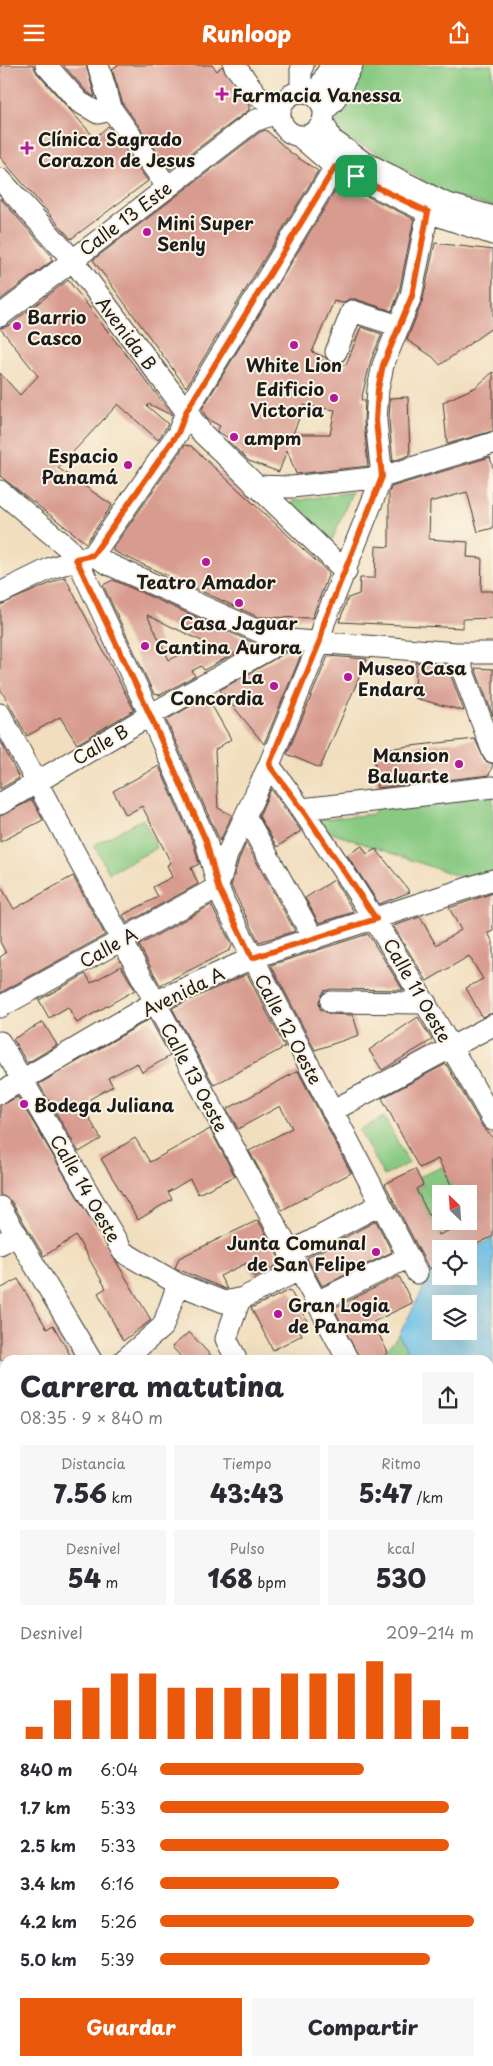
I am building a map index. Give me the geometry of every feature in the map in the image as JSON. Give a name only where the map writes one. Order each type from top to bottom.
[{"type":"street","points":[[46,65],[79,102],[98,113],[112,110]]},
{"type":"street","points":[[98,65],[103,88],[112,110],[167,186]]},
{"type":"street","points":[[234,65],[258,97],[280,109]]},
{"type":"street","points":[[303,65],[301,70],[331,139],[362,161],[445,203],[493,217]]},
{"type":"street","points":[[299,136],[313,133],[316,105],[330,65]]},
{"type":"street","points":[[352,65],[334,101],[316,105],[290,95],[280,109],[280,120],[284,128],[299,136],[335,167],[428,212],[493,234]]},
{"type":"street","name":"Calle 13 Este","points":[[0,316],[254,121],[280,109]]},
{"type":"street","points":[[0,593],[51,569],[85,557],[178,433],[186,412],[335,167]]},
{"type":"street","name":"Avenida B","points":[[0,179],[72,259],[203,434],[346,572]]},
{"type":"street","points":[[218,887],[227,855],[269,765],[320,641],[324,623],[346,572],[382,477],[376,421],[378,389],[383,365],[412,296],[428,212]]},
{"type":"street","points":[[336,352],[352,311],[399,326]]},
{"type":"street","points":[[255,486],[292,487],[382,477],[493,443]]},
{"type":"street","points":[[0,491],[67,547],[85,557],[108,564],[276,639],[456,653],[493,653]]},
{"type":"street","name":"Calle 12 Oeste","points":[[85,557],[150,715],[206,841],[218,887],[252,958],[413,1265],[316,1303]]},
{"type":"street","name":"Calle B","points":[[0,804],[37,780],[269,649],[276,639]]},
{"type":"street","points":[[456,653],[493,752]]},
{"type":"street","name":"Calle 13 Oeste","points":[[0,715],[37,780],[345,1355]]},
{"type":"street","name":"Calle 11 Oeste","points":[[269,765],[302,809],[376,919],[490,1108]]},
{"type":"street","points":[[302,809],[493,787]]},
{"type":"street","points":[[244,819],[250,824],[314,939]]},
{"type":"street","name":"Avenida A","points":[[0,1093],[155,1002],[252,958],[493,880]]},
{"type":"street","name":"Calle A","points":[[0,1007],[218,887]]},
{"type":"street","points":[[331,1002],[426,1003]]},
{"type":"street","points":[[332,1111],[493,1025]]},
{"type":"street","name":"Calle 14 Oeste","points":[[0,1042],[123,1252],[178,1284],[224,1302],[240,1299]]},
{"type":"street","points":[[234,1355],[226,1339],[240,1299],[380,1204]]},
{"type":"street","points":[[0,1207],[9,1239],[88,1355]]},
{"type":"street","points":[[130,1355],[163,1326],[178,1284]]},
{"type":"green space","points":[[365,65],[493,65],[493,207],[446,194],[368,148],[347,140],[338,131],[337,122]]},
{"type":"green space","points":[[352,492],[331,543],[291,506],[293,501]]},
{"type":"green space","points":[[493,792],[493,872],[470,880],[329,832],[318,820],[373,814],[379,803]]},
{"type":"green space","points":[[143,819],[157,848],[109,873],[94,845]]},
{"type":"green space","points":[[384,1117],[409,1163],[384,1176],[359,1130]]},
{"type":"green space","points":[[442,1167],[451,1185],[432,1185],[432,1221],[416,1189],[423,1185],[419,1177]]},
{"type":"green space","points":[[436,1230],[449,1230],[439,1235]]},
{"type":"green space","points":[[399,1335],[409,1355],[382,1355]]},
{"type":"water","points":[[493,1238],[493,1355],[409,1355],[399,1335],[423,1289],[423,1275],[432,1270],[432,1285],[477,1285],[477,1247]]},
{"type":"building","points":[[0,65],[33,65],[37,73],[95,138],[108,126],[148,181],[71,239],[0,157]]},
{"type":"building","points":[[63,65],[86,65],[95,97],[87,92]]},
{"type":"building","points":[[118,65],[212,65],[217,71],[222,66],[249,105],[249,110],[170,169],[123,104],[112,69]]},
{"type":"building","points":[[266,130],[291,153],[318,171],[186,387],[93,260],[260,132]]},
{"type":"building","points":[[340,183],[414,219],[399,292],[392,311],[355,299],[349,299],[342,303],[334,301],[312,352],[325,357],[332,364],[346,365],[361,327],[382,334],[371,360],[361,400],[365,400],[364,422],[368,466],[296,474],[287,450],[279,472],[249,461],[228,441],[230,439],[217,431],[220,426],[207,419],[202,409]],"holes":[[[304,405],[335,410],[330,434],[293,434]]]},
{"type":"building","points":[[0,198],[52,256],[50,257],[53,260],[0,300]]},
{"type":"building","points":[[435,243],[493,250],[493,327],[440,365],[433,357],[407,340],[423,299]]},
{"type":"building","points":[[68,280],[172,414],[149,404],[147,406],[168,424],[158,440],[118,404],[58,468],[112,505],[86,543],[0,476],[0,373],[20,395],[38,376],[0,328],[8,326]]},
{"type":"building","points":[[493,372],[493,431],[447,444],[443,402],[476,387]]},
{"type":"building","points":[[408,397],[410,455],[393,461],[389,421],[390,398]]},
{"type":"building","points":[[185,445],[191,446],[329,573],[312,618],[258,617],[113,551],[113,548]]},
{"type":"building","points":[[490,457],[493,468],[493,528],[478,532],[467,492],[430,502],[429,539],[468,542],[467,557],[482,558],[481,591],[493,591],[493,618],[463,619],[463,628],[339,622],[348,598],[359,594],[360,578],[375,578],[376,546],[389,547],[389,494],[391,487]]},
{"type":"building","points":[[65,577],[134,710],[77,744],[60,717],[27,736],[0,688],[0,605]]},
{"type":"building","points":[[113,580],[254,643],[204,670],[201,666],[192,671],[195,676],[160,695],[154,694],[103,585]],"holes":[[[147,615],[206,643],[169,660]]]},
{"type":"building","points":[[287,652],[301,655],[264,744],[220,690]]},
{"type":"building","points":[[328,656],[367,659],[320,768],[287,754]]},
{"type":"building","points":[[416,662],[447,665],[464,711],[415,698]]},
{"type":"building","points":[[475,668],[493,669],[493,716]]},
{"type":"building","points":[[207,697],[231,739],[215,750],[218,808],[232,815],[220,841],[166,720]]},
{"type":"building","points":[[475,739],[485,761],[493,764],[489,775],[377,788],[374,750]]},
{"type":"building","points":[[0,740],[19,778],[0,789]]},
{"type":"building","points":[[159,766],[194,845],[199,864],[191,868],[198,884],[127,923],[123,915],[158,897],[153,887],[172,877],[167,865],[171,863],[142,806],[126,815],[113,791]]},
{"type":"building","points":[[271,789],[301,831],[277,847],[259,816]]},
{"type":"building","points":[[32,800],[43,820],[0,842],[0,816]]},
{"type":"building","points":[[246,843],[295,931],[259,942],[231,886]]},
{"type":"building","points":[[362,846],[367,854],[376,849],[410,892],[379,904],[347,855]]},
{"type":"building","points":[[73,876],[105,935],[0,993],[0,957],[6,953],[0,942],[0,885],[14,909]]},
{"type":"building","points":[[334,880],[354,912],[319,923],[305,898]]},
{"type":"building","points":[[493,893],[493,931],[488,933],[493,942],[493,1013],[482,1017],[466,988],[483,979],[469,956],[427,981],[393,926],[420,917],[436,945],[461,930],[449,908]]},
{"type":"building","points":[[211,905],[232,945],[230,950],[160,985],[139,945]]},
{"type":"building","points":[[368,934],[403,990],[331,989],[324,991],[319,1001],[320,1009],[330,1014],[353,1015],[359,1035],[315,1050],[271,965]]},
{"type":"building","points":[[121,966],[135,990],[77,1023],[68,1007],[49,1018],[39,1000],[86,974],[91,983]]},
{"type":"building","points":[[247,974],[285,1047],[214,1085],[172,1008]]},
{"type":"building","points":[[418,1017],[432,1040],[382,1070],[369,1050]]},
{"type":"building","points":[[150,1019],[170,1056],[142,1072],[137,1063],[108,1078],[113,1086],[90,1099],[92,1102],[83,1107],[101,1139],[79,1152],[39,1084]]},
{"type":"building","points":[[43,1022],[57,1045],[27,1063],[13,1039]]},
{"type":"building","points":[[446,1064],[482,1126],[493,1138],[493,1236],[477,1244],[477,1240],[432,1240],[432,1267],[429,1269],[385,1184],[415,1169],[423,1185],[416,1189],[432,1221],[432,1230],[436,1230],[439,1235],[450,1230],[478,1230],[478,1185],[451,1185],[438,1159],[419,1168],[382,1098]]},
{"type":"building","points":[[298,1071],[351,1173],[282,1210],[249,1151],[292,1128],[280,1106],[238,1129],[227,1109]]},
{"type":"building","points":[[18,1097],[151,1320],[123,1341],[98,1293],[106,1288],[76,1236],[44,1256],[11,1201],[0,1195],[0,1105]]},
{"type":"building","points":[[210,1129],[235,1176],[198,1194],[190,1179],[168,1192],[172,1199],[138,1220],[101,1159],[135,1138],[150,1162]]},
{"type":"building","points":[[258,1220],[282,1263],[254,1277],[247,1263],[220,1276],[227,1289],[175,1268],[179,1258]]},
{"type":"building","points":[[376,1221],[392,1252],[322,1286],[307,1258]]},
{"type":"building","points":[[399,1276],[412,1303],[373,1322],[388,1353],[385,1355],[358,1355],[334,1308]]},
{"type":"building","points":[[18,1279],[47,1329],[53,1325],[70,1355],[0,1355],[0,1289]]},
{"type":"building","name":"Gran Logia de Panama","points":[[290,1290],[307,1321],[298,1326],[302,1335],[273,1350],[251,1308]]},
{"type":"building","points":[[189,1332],[210,1355],[179,1355],[172,1347]]},
{"type":"place","name":"Farmacia Vanessa","points":[[222,94]]},
{"type":"place","name":"Clínica Sagrado Corazon de Jesus","points":[[27,148]]},
{"type":"place","name":"Mini Super Senly","points":[[147,232]]},
{"type":"place","name":"Barrio Casco","points":[[17,326]]},
{"type":"place","name":"White Lion","points":[[294,345]]},
{"type":"place","name":"Edificio Victoria","points":[[334,398]]},
{"type":"place","name":"ampm","points":[[234,437]]},
{"type":"place","name":"Espacio Panamá","points":[[128,465]]},
{"type":"place","name":"Teatro Amador","points":[[206,562]]},
{"type":"place","name":"Casa Jaguar","points":[[239,603]]},
{"type":"place","name":"Cantina Aurora","points":[[145,646]]},
{"type":"place","name":"Museo Casa Endara","points":[[348,677]]},
{"type":"place","name":"La Concordia","points":[[274,686]]},
{"type":"place","name":"Mansion Baluarte","points":[[459,764]]},
{"type":"place","name":"Bodega Juliana","points":[[24,1104]]},
{"type":"place","name":"Junta Comunal de San Felipe","points":[[376,1252]]},
{"type":"place","name":"Gran Logia de Panama","points":[[278,1314]]},
{"type":"route","points":[[335,167],[356,176],[428,212],[426,230],[412,296],[383,365],[378,389],[376,421],[382,477],[346,572],[324,623],[320,641],[269,765],[302,809],[376,919],[252,958],[218,887],[206,841],[150,715],[76,559],[93,555],[178,433],[186,412],[335,167]]}]
